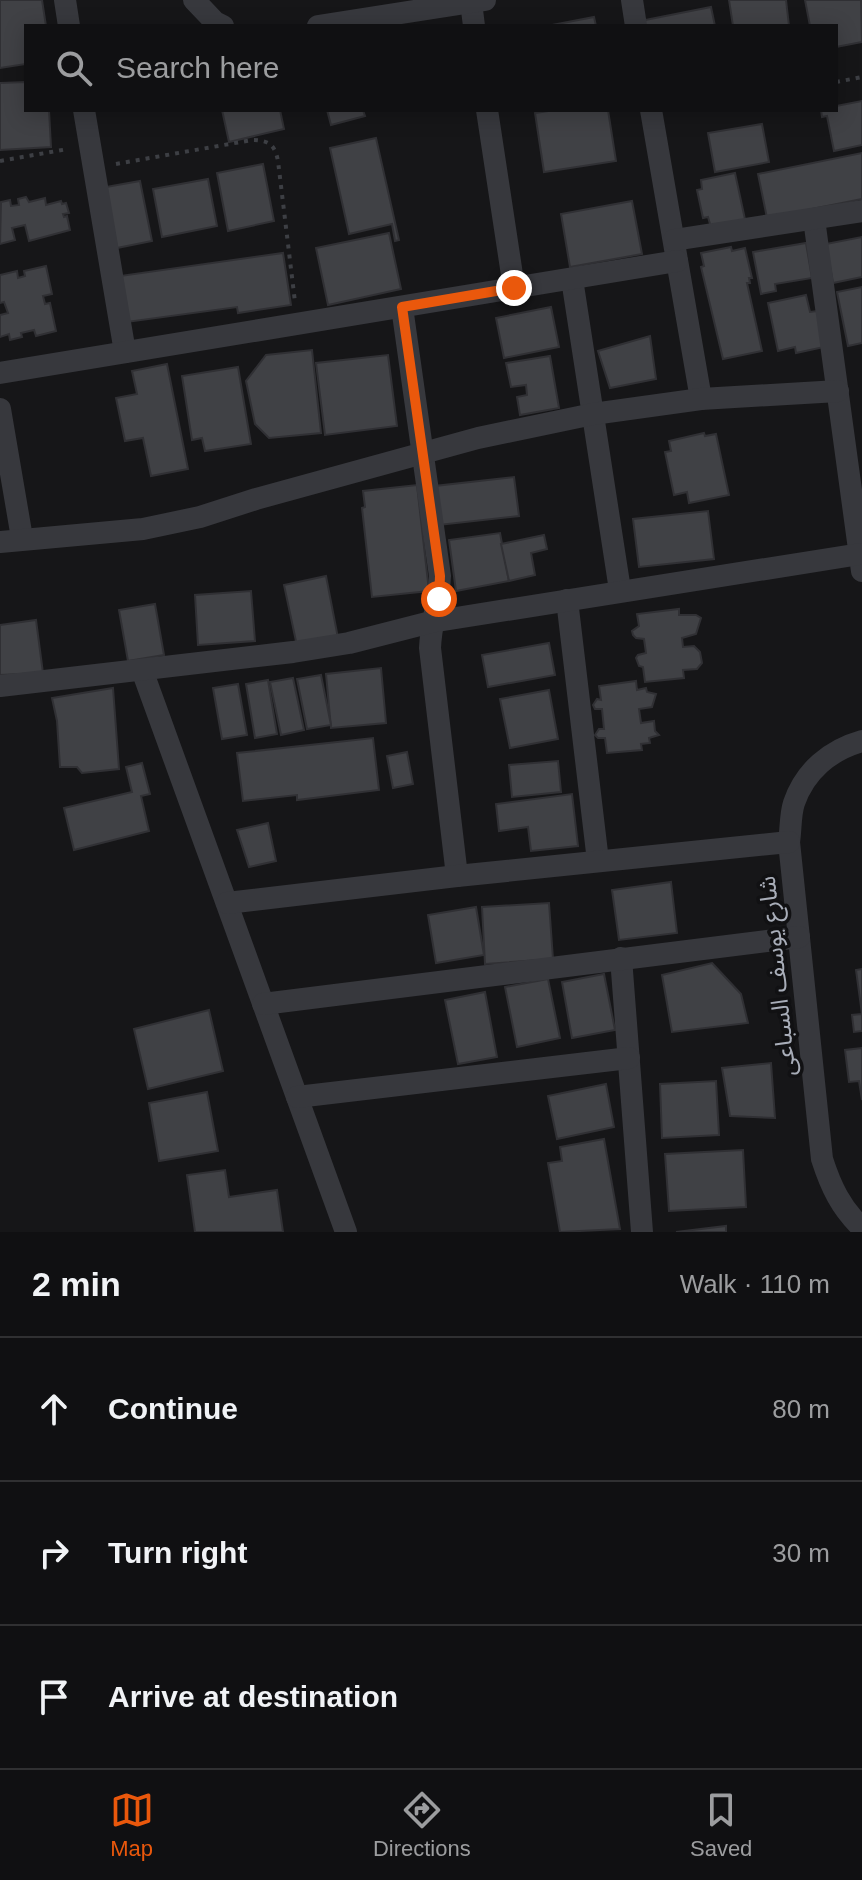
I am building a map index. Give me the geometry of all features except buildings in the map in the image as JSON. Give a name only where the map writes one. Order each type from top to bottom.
[{"type":"street","points":[[65,0],[69,24]]},
{"type":"street","points":[[194,0],[219,24]]},
{"type":"street","points":[[632,0],[636,24]]},
{"type":"street","points":[[331,24],[478,1],[474,24]]},
{"type":"street","points":[[84,112],[125,352]]},
{"type":"street","points":[[487,112],[514,288]]},
{"type":"street","points":[[651,112],[701,399]]},
{"type":"street","points":[[0,373],[572,279],[676,251],[862,211]]},
{"type":"street","points":[[0,686],[321,648],[431,622],[620,590],[861,562],[847,403],[814,219]]},
{"type":"street","points":[[572,279],[620,590]]},
{"type":"street","points":[[402,307],[440,576],[439,599],[431,622],[432,675],[457,876]]},
{"type":"street","points":[[0,409],[11,540],[143,529],[200,517],[422,453],[593,414],[701,399],[847,403]]},
{"type":"street","points":[[567,600],[598,861]]},
{"type":"street","points":[[142,670],[346,1232]]},
{"type":"street","name":"شارع يوسف السباعى","points":[[862,741],[840,747],[811,771],[794,804],[789,842],[822,1159],[831,1187],[846,1212],[862,1228]]},
{"type":"street","points":[[227,903],[789,842]]},
{"type":"street","points":[[263,1004],[799,937]]},
{"type":"street","points":[[621,958],[642,1232]]},
{"type":"street","points":[[297,1097],[629,1058]]},
{"type":"path","points":[[838,82],[862,77]]},
{"type":"path","points":[[0,161],[265,140],[275,149],[278,161],[297,324]]},
{"type":"route","points":[[439,599],[440,576],[402,307],[514,288]]}]
